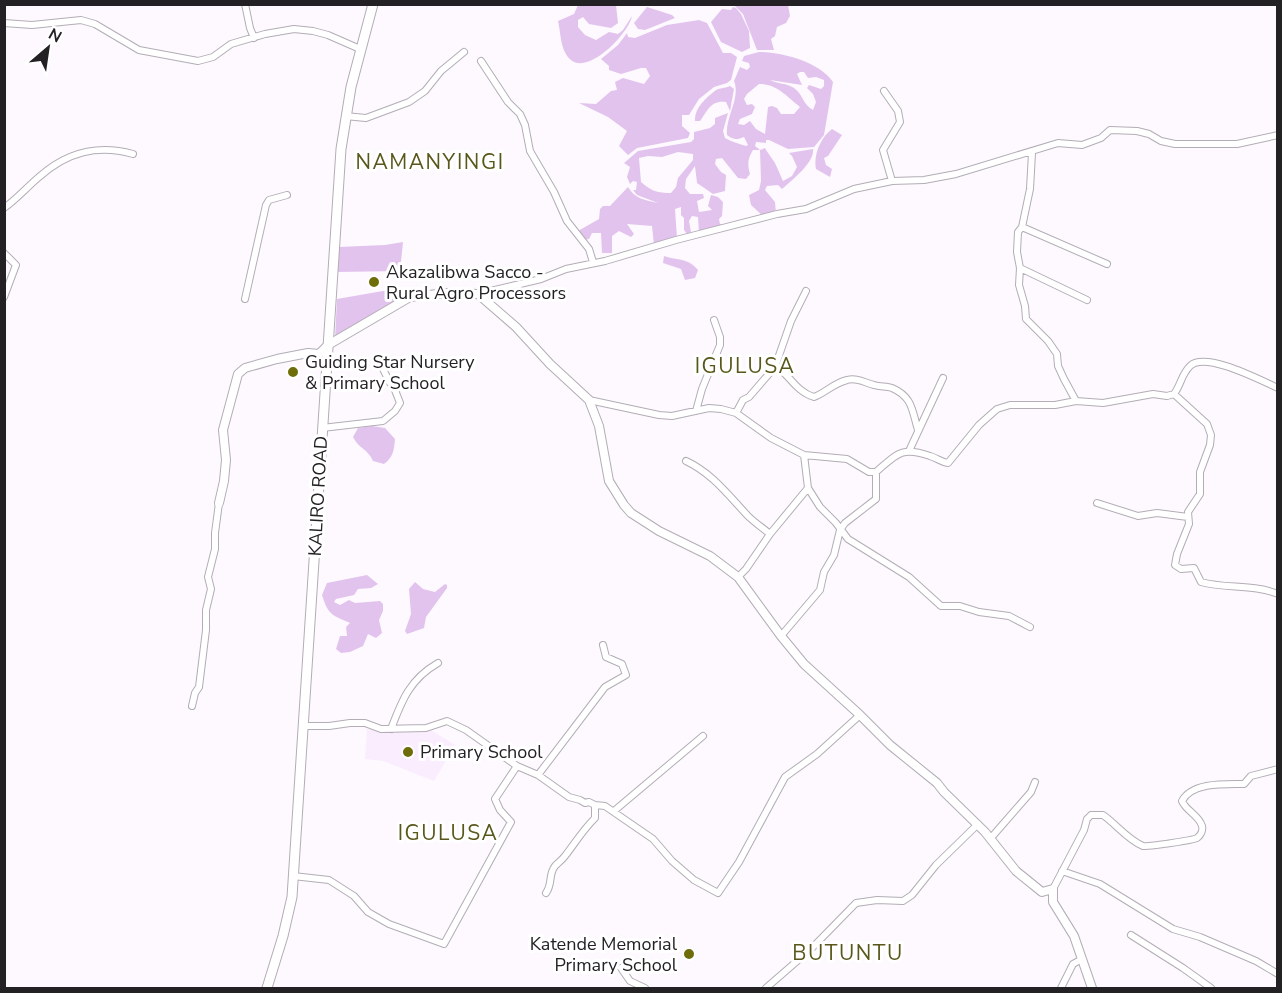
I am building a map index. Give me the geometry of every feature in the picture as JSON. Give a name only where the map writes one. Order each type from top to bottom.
[{"type":"main road","name":"KALIRO ROAD","points":[[267,988],[292,897],[334,232],[345,116],[373,4]]},
{"type":"street","points":[[245,4],[254,38]]},
{"type":"street","points":[[4,23],[32,25],[81,20],[98,25],[139,50],[198,61],[213,57],[231,44],[294,29],[313,31],[360,49]]},
{"type":"street","points":[[345,116],[366,118],[409,102],[425,91],[441,71],[464,52]]},
{"type":"street","points":[[481,61],[508,102],[520,114],[525,125],[530,151],[554,192],[567,221],[589,249],[593,262]]},
{"type":"street","points":[[884,91],[898,111],[900,122],[883,150],[892,181]]},
{"type":"street","points":[[192,706],[199,687],[207,630],[206,610],[210,589],[208,577],[215,549],[215,533],[224,481],[226,460],[223,430],[233,387],[238,374],[245,368],[308,353],[319,354],[328,345],[380,313],[415,295],[478,294],[777,214],[806,209],[854,189],[892,181],[924,180],[956,174],[1032,153],[1058,143],[1082,145],[1101,138],[1110,130],[1137,131],[1149,134],[1161,141],[1185,144],[1237,144],[1278,135]]},
{"type":"street","points":[[4,208],[50,168],[80,152],[113,150],[133,154]]},
{"type":"street","points":[[1032,153],[1030,189],[1022,227],[1018,232],[1019,285],[1026,320],[1048,341],[1057,354],[1064,379],[1076,401]]},
{"type":"street","points":[[245,299],[266,206],[269,200],[287,195]]},
{"type":"street","points":[[1022,227],[1107,264]]},
{"type":"street","points":[[4,253],[16,265],[4,297]]},
{"type":"street","points":[[1020,268],[1088,300]]},
{"type":"street","points":[[736,413],[743,400],[774,367],[791,321],[806,291]]},
{"type":"street","points":[[478,294],[516,327],[537,351],[589,400],[599,426],[609,481],[624,506],[659,531],[710,556],[738,577],[804,664],[890,745],[937,783],[978,824],[1016,871],[1053,902],[1074,936],[1092,988]]},
{"type":"street","points":[[696,411],[702,389],[720,345],[720,337],[714,320]]},
{"type":"street","points":[[1174,394],[1181,377],[1192,364],[1204,361],[1239,371],[1278,388]]},
{"type":"street","points":[[322,428],[383,421],[395,411],[400,403],[398,396],[380,363]]},
{"type":"street","points":[[774,367],[779,368],[796,387],[814,397],[837,383],[854,378],[874,385],[891,387],[908,398],[918,430]]},
{"type":"street","points":[[909,451],[927,414],[933,395],[943,378]]},
{"type":"street","points":[[589,400],[659,415],[672,416],[709,408],[736,413],[771,438],[804,455],[847,459],[869,472],[876,472],[898,453],[909,451],[932,456],[948,463],[968,437],[997,409],[1010,405],[1055,405],[1076,401],[1103,403],[1153,394],[1167,396],[1174,394]]},
{"type":"street","points":[[1174,394],[1207,424],[1211,435],[1210,445],[1200,472],[1200,494],[1188,512],[1189,524],[1174,561],[1176,567],[1194,568],[1201,582],[1212,585],[1252,587],[1278,594]]},
{"type":"street","points":[[804,455],[808,488],[820,507],[848,539],[909,577],[941,606],[960,606],[979,612],[1009,616],[1030,627]]},
{"type":"street","points":[[686,461],[698,467],[727,492],[750,519],[770,534]]},
{"type":"street","points":[[781,636],[815,598],[823,584],[824,572],[834,555],[840,530],[845,523],[876,499],[876,472]]},
{"type":"street","points":[[738,577],[808,488]]},
{"type":"street","points":[[1097,503],[1138,516],[1157,513],[1188,517]]},
{"type":"street","points":[[538,775],[605,687],[626,675],[622,664],[606,657],[603,645]]},
{"type":"street","points":[[391,729],[400,705],[408,692],[422,673],[438,663]]},
{"type":"street","points":[[303,726],[365,723],[381,729],[426,728],[447,721],[466,730],[517,766],[538,775],[569,797],[585,803],[605,806],[614,811],[654,839],[672,861],[694,880],[718,893],[739,862],[784,777],[818,754],[860,715]]},
{"type":"street","points":[[614,811],[703,736]]},
{"type":"street","points":[[293,876],[329,880],[354,896],[368,912],[389,924],[444,944],[511,822],[500,810],[495,799],[517,766]]},
{"type":"street","points":[[1053,902],[1053,889],[1091,815],[1103,814],[1137,842],[1147,847],[1165,845],[1183,839],[1188,841],[1197,838],[1202,832],[1202,827],[1184,806],[1182,801],[1186,793],[1198,788],[1244,784],[1251,776],[1278,769]]},
{"type":"street","points":[[990,839],[1031,792],[1035,782]]},
{"type":"street","points":[[546,893],[551,886],[554,867],[564,857],[580,832],[595,818],[595,804]]},
{"type":"street","points":[[766,988],[811,949],[856,903],[903,900],[912,895],[936,865],[978,824]]},
{"type":"street","points":[[1062,871],[1100,884],[1173,929],[1256,961],[1278,974]]},
{"type":"street","points":[[1042,891],[1053,889]]},
{"type":"street","points":[[1131,934],[1211,988]]},
{"type":"street","points":[[1061,988],[1073,964],[1082,959]]},
{"type":"street","points":[[621,968],[630,981],[645,988]]},
{"type":"shaded area","points":[[578,5],[616,5],[618,23],[611,28],[589,24],[583,17],[578,20],[578,27],[585,35],[596,40],[609,32],[618,34],[632,16],[624,32],[607,50],[588,62],[579,63],[571,60],[565,52],[558,21],[574,14]]},
{"type":"shaded area","points":[[734,5],[788,5],[790,16],[786,23],[777,27],[775,36],[771,39],[774,50],[757,50],[743,14]]},
{"type":"shaded area","points":[[647,7],[675,18],[645,30],[638,29],[634,23]]},
{"type":"shaded area","points":[[733,7],[741,14],[749,31],[750,48],[742,52],[721,42],[711,22],[722,9],[731,10]]},
{"type":"shaded area","points":[[699,20],[707,23],[723,53],[731,53],[737,57],[731,80],[714,87],[699,99],[689,115],[682,115],[682,126],[690,133],[688,138],[637,148],[628,155],[619,146],[627,131],[608,117],[579,103],[596,104],[611,91],[617,90],[615,82],[623,78],[644,84],[650,76],[646,68],[621,74],[609,70],[609,66],[601,59],[618,45],[627,33],[628,37],[635,38],[667,25]]},
{"type":"shaded area","points":[[759,52],[789,56],[819,69],[833,82],[824,135],[814,147],[788,149],[769,140],[766,140],[766,143],[756,142],[755,146],[760,150],[753,150],[751,153],[748,164],[750,174],[746,179],[738,178],[722,158],[716,159],[715,164],[726,175],[725,191],[713,194],[697,183],[695,166],[686,179],[685,188],[690,194],[703,194],[704,198],[697,201],[699,212],[712,210],[708,206],[711,195],[718,197],[723,202],[720,224],[725,226],[699,233],[698,217],[692,216],[689,221],[691,232],[687,234],[684,230],[681,207],[675,209],[677,238],[654,245],[652,226],[627,224],[634,234],[631,237],[619,231],[612,236],[612,253],[602,253],[601,233],[592,233],[589,239],[583,240],[578,231],[599,219],[600,209],[603,206],[610,206],[628,187],[637,197],[658,203],[637,195],[633,190],[636,190],[637,182],[633,181],[630,184],[627,177],[630,167],[624,163],[638,151],[691,142],[694,139],[694,132],[710,128],[715,124],[715,118],[728,113],[723,131],[725,138],[748,145],[744,137],[735,139],[727,135],[728,121],[736,94],[734,81],[740,67],[747,70],[750,67],[749,63],[742,61],[744,56]],"holes":[[[804,72],[808,78],[816,77],[824,80],[824,86],[821,89],[809,85],[807,88],[813,94],[816,102],[813,110],[794,88],[770,80],[802,85],[797,74]],[[759,84],[771,86],[800,107],[794,114],[781,114],[777,108],[768,107],[765,134],[756,129],[750,121],[744,125],[738,124],[740,119],[752,114],[755,107],[752,104],[747,105],[744,99]],[[678,152],[693,154],[693,160],[678,178],[676,187],[671,193],[655,191],[641,182],[639,158],[662,157]]]},
{"type":"shaded area","points":[[730,86],[734,89],[730,111],[726,102],[713,104],[700,121],[695,121],[696,112],[705,100],[716,90]]},
{"type":"shaded area","points":[[832,129],[842,135],[828,156],[824,158],[826,165],[832,169],[830,177],[816,169],[815,164],[819,147],[824,137]]},
{"type":"shaded area","points":[[765,148],[783,181],[792,176],[797,167],[789,153],[813,149],[807,165],[782,189],[778,185],[767,186],[765,190],[775,202],[776,214],[764,217],[751,205],[749,195],[759,190],[760,150]]},
{"type":"shaded area","points":[[403,242],[400,271],[337,272],[339,247]]},
{"type":"shaded area","points":[[664,256],[690,263],[698,270],[695,278],[685,280],[681,269],[663,263]]},
{"type":"shaded area","points":[[400,288],[399,302],[335,339],[337,299]]},
{"type":"shaded area","points":[[372,426],[385,428],[395,439],[392,453],[384,464],[373,461],[353,437],[358,428]]},
{"type":"shaded area","points":[[367,575],[378,584],[371,588],[358,589],[354,595],[336,599],[334,602],[340,605],[349,600],[355,603],[380,601],[383,604],[379,620],[382,633],[376,638],[368,634],[363,646],[341,653],[336,649],[340,636],[347,636],[346,627],[350,623],[339,618],[326,607],[322,595],[327,583]]},
{"type":"shaded area","points":[[415,582],[423,589],[435,592],[445,584],[447,588],[426,617],[424,628],[407,634],[405,631],[411,614],[409,589]]},
{"type":"shaded area","name":"Primary School","points":[[367,729],[431,730],[455,745],[434,781],[383,761],[365,759]]},
{"type":"place","name":"Akazalibwa Sacco - Rural Agro Processors","points":[[374,282]]},
{"type":"place","name":"Guiding Star Nursery & Primary School","points":[[293,372]]},
{"type":"place","name":"Primary School","points":[[408,752]]},
{"type":"place","name":"Katende Memorial Primary School","points":[[689,954]]},
{"type":"district","name":"NAMANYINGI","points":[[430,162]]},
{"type":"district","name":"IGULUSA","points":[[745,366]]},
{"type":"district","name":"IGULUSA","points":[[448,833]]},
{"type":"district","name":"BUTUNTU","points":[[848,953]]}]
